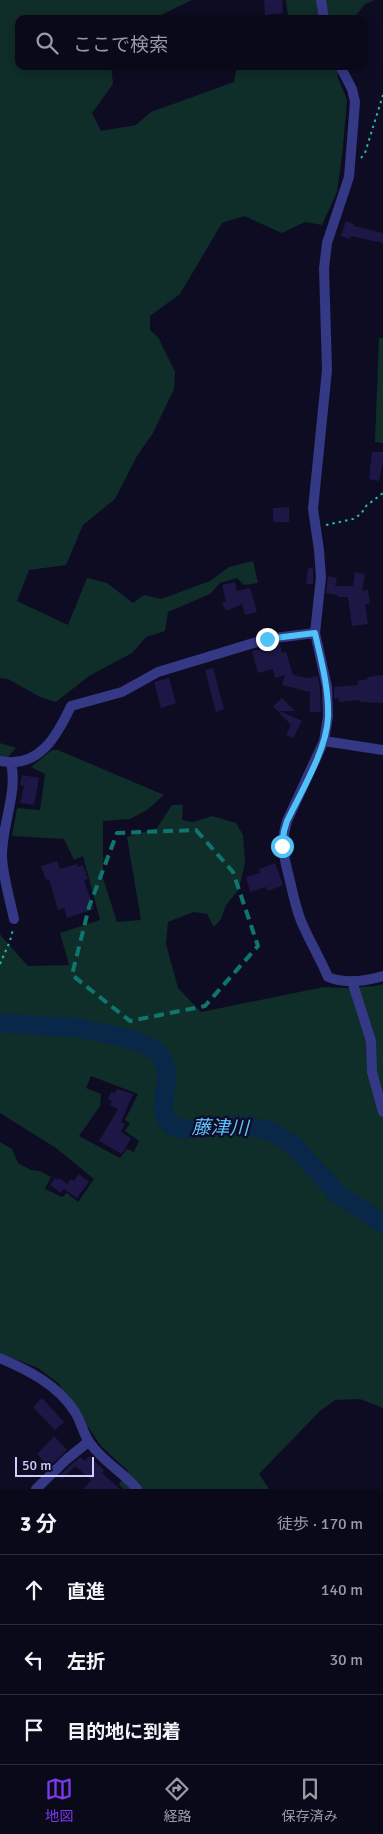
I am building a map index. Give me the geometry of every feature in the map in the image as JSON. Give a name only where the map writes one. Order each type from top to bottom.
[{"type":"street","points":[[321,0],[323,15]]},
{"type":"street","points":[[342,70],[352,89],[355,102],[348,177],[327,243],[324,268],[327,370],[313,492],[320,577],[315,633],[327,687],[328,716],[324,741],[284,831],[283,857],[301,921],[328,977],[335,980],[352,981],[383,976]]},
{"type":"street","points":[[0,761],[11,763],[30,758],[45,749],[58,733],[71,706],[122,692],[158,672],[267,639],[315,633]]},
{"type":"street","points":[[324,741],[383,750]]},
{"type":"street","points":[[11,763],[14,774],[3,834],[2,857],[14,919]]},
{"type":"street","points":[[352,981],[371,1041],[372,1072],[383,1112]]},
{"type":"street","points":[[0,1358],[36,1376],[59,1393],[75,1411],[88,1442],[137,1489]]},
{"type":"street","points":[[36,1489],[88,1442]]},
{"type":"path","points":[[359,161],[365,153],[383,95]]},
{"type":"path","points":[[316,527],[353,519],[361,514],[373,499],[383,493]]},
{"type":"path","points":[[0,964],[10,941],[14,919]]},
{"type":"highlighted area","points":[[196,830],[233,872],[258,946],[205,1006],[130,1021],[72,975],[89,907],[117,833]]},
{"type":"green space","points":[[0,0],[192,0],[161,15],[15,15],[15,70],[111,70],[113,84],[92,113],[101,131],[136,125],[151,112],[234,82],[236,70],[341,70],[337,75],[347,100],[337,192],[322,225],[305,222],[282,233],[244,216],[222,223],[180,294],[150,316],[150,330],[158,337],[175,372],[174,389],[153,433],[137,456],[115,499],[83,525],[66,565],[29,570],[17,601],[68,625],[87,578],[107,583],[133,603],[144,595],[161,599],[210,581],[229,567],[253,561],[258,583],[244,585],[237,578],[220,583],[210,594],[168,612],[165,631],[146,637],[132,653],[89,676],[56,702],[40,697],[8,679],[0,678]]},
{"type":"green space","points":[[286,0],[375,0],[365,4],[356,15],[288,15]]},
{"type":"green space","points":[[379,338],[383,338],[383,443],[375,442]]},
{"type":"green space","points":[[0,743],[16,748],[7,758],[0,757]]},
{"type":"green space","points":[[52,750],[58,750],[164,795],[147,810],[130,819],[103,821],[103,878],[117,922],[141,920],[127,837],[157,828],[172,805],[183,805],[182,820],[193,822],[212,816],[236,823],[243,835],[245,862],[239,889],[226,905],[221,919],[214,927],[207,914],[194,912],[168,922],[166,944],[178,988],[201,1012],[324,987],[346,988],[383,984],[383,1408],[360,1399],[335,1400],[320,1411],[259,1474],[269,1489],[123,1489],[119,1484],[128,1471],[101,1446],[58,1383],[38,1368],[0,1353],[0,1142],[12,1149],[18,1163],[51,1177],[45,1189],[62,1197],[67,1193],[78,1202],[94,1179],[56,1148],[0,1113],[0,933],[28,966],[69,965],[60,933],[100,920],[83,856],[74,860],[64,839],[12,836],[17,808],[40,810],[45,774],[31,767]],"holes":[[[91,1076],[138,1094],[125,1120],[130,1123],[125,1131],[139,1141],[134,1152],[127,1149],[120,1158],[79,1136],[100,1106],[101,1094],[86,1088]]]},
{"type":"building","points":[[264,0],[282,0],[283,13],[265,15]]},
{"type":"building","points":[[346,221],[354,224],[354,226],[383,233],[383,243],[351,236],[350,239],[341,236]]},
{"type":"building","points":[[372,452],[383,452],[379,481],[369,479]]},
{"type":"building","points":[[289,507],[289,522],[273,522],[273,508]]},
{"type":"building","points":[[308,568],[313,568],[313,584],[306,584]]},
{"type":"building","points":[[355,572],[365,574],[362,591],[368,590],[370,603],[365,604],[368,624],[352,626],[348,597],[338,597],[338,595],[326,593],[328,576],[337,578],[335,586],[353,586]]},
{"type":"building","points":[[235,582],[237,591],[250,588],[257,612],[245,615],[242,604],[226,611],[222,603],[226,601],[222,585]]},
{"type":"building","points":[[280,644],[282,653],[286,652],[293,675],[307,678],[318,676],[321,712],[310,712],[310,692],[282,685],[285,675],[275,678],[273,669],[258,673],[252,651]]},
{"type":"building","points":[[213,668],[224,709],[216,712],[205,670]]},
{"type":"building","points":[[383,675],[383,703],[360,702],[360,700],[339,702],[339,698],[334,699],[334,687],[358,685],[357,681],[368,679],[367,677]]},
{"type":"building","points":[[169,678],[176,703],[161,708],[154,682]]},
{"type":"building","points":[[282,698],[295,711],[280,711],[302,721],[293,738],[286,735],[291,725],[273,706]]},
{"type":"building","points":[[22,775],[39,778],[34,805],[20,803],[24,786],[20,785]]},
{"type":"building","points":[[57,861],[60,869],[77,864],[78,867],[83,865],[88,879],[84,880],[94,909],[67,918],[64,908],[58,910],[49,879],[46,880],[41,866]]},
{"type":"building","points":[[275,863],[283,885],[268,891],[266,887],[250,892],[246,877],[260,873],[259,869]]},
{"type":"building","points":[[117,1089],[133,1094],[121,1122],[125,1124],[121,1132],[131,1138],[122,1154],[99,1141],[118,1109],[110,1105],[112,1101],[108,1099],[111,1092],[115,1093]]},
{"type":"building","points":[[79,1174],[89,1182],[77,1198],[64,1189],[61,1193],[50,1185],[55,1178],[58,1180],[59,1178],[67,1184],[71,1179],[74,1181]]},
{"type":"building","points":[[42,1398],[64,1422],[55,1430],[33,1407]]},
{"type":"building","points":[[54,1436],[67,1450],[49,1467],[37,1454]]},
{"type":"building","points":[[89,1456],[104,1470],[102,1473],[120,1489],[83,1489],[91,1480],[75,1466],[62,1479],[59,1476],[80,1457],[85,1461]]},
{"type":"waterway","name":"藤津川","points":[[0,1023],[78,1028],[131,1039],[149,1046],[159,1054],[166,1067],[167,1075],[163,1105],[165,1116],[171,1125],[189,1129],[243,1125],[271,1131],[293,1145],[339,1195],[383,1223]]},
{"type":"route","points":[[267,639],[315,633],[327,687],[328,716],[324,741],[287,821],[282,846]]}]
